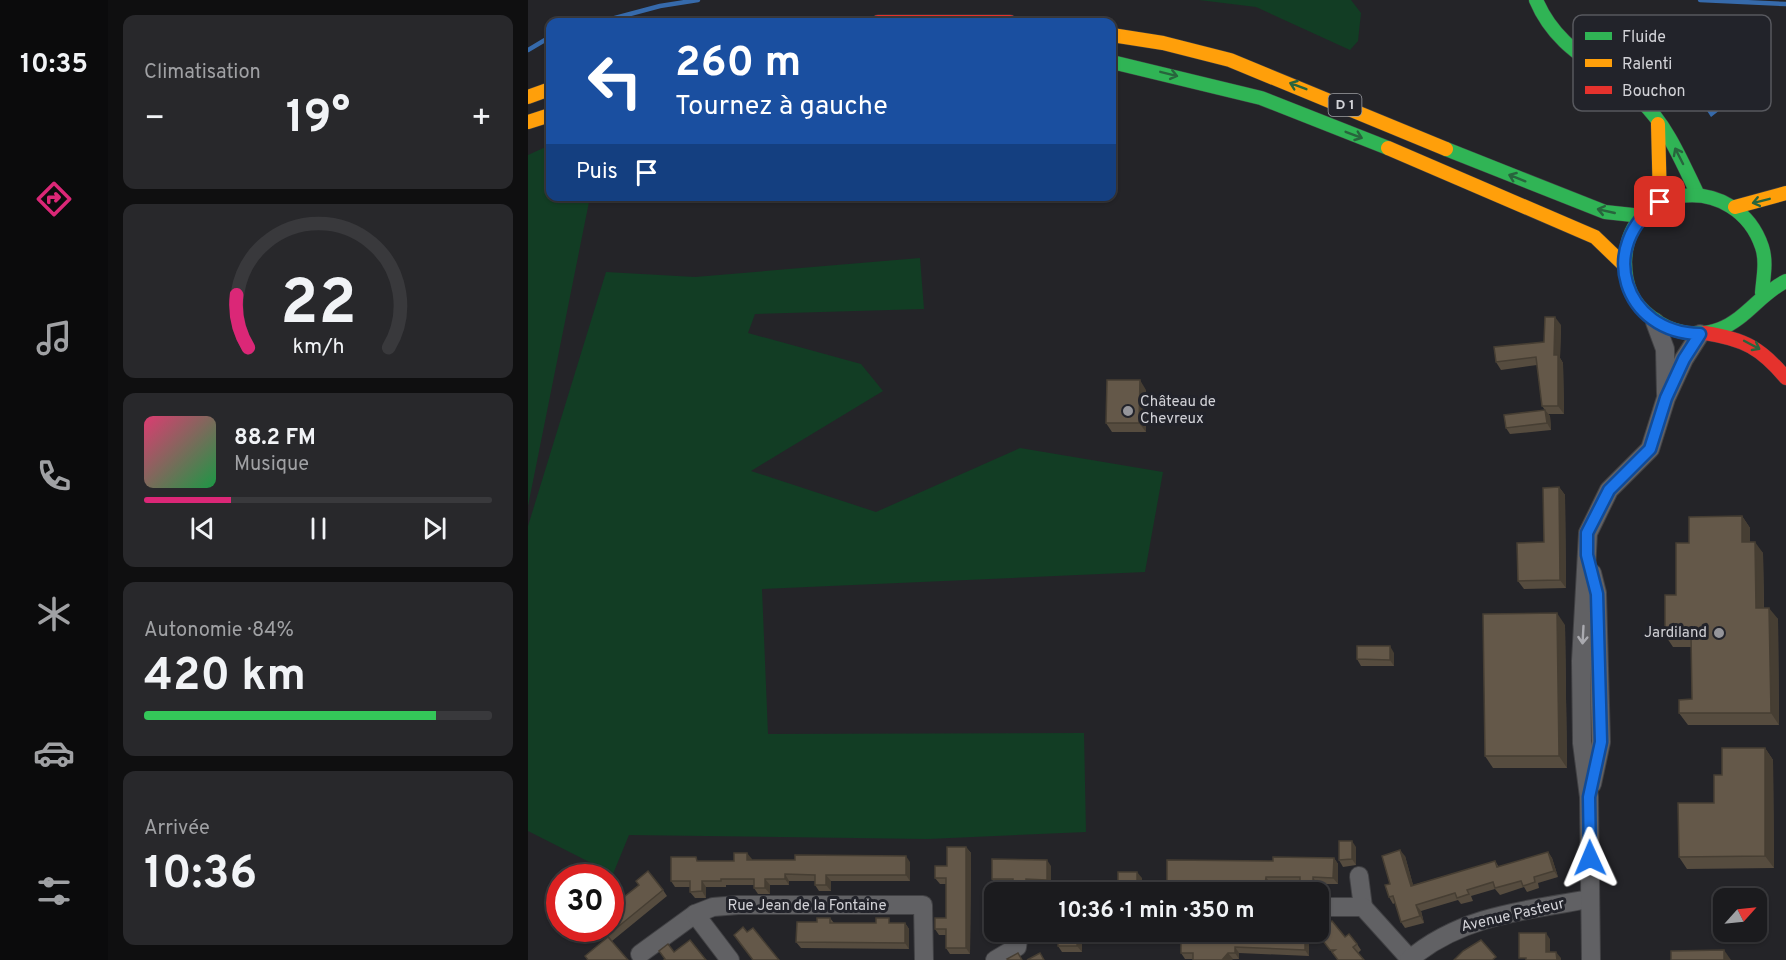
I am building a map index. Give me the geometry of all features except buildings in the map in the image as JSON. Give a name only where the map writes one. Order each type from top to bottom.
[{"type":"main road","points":[[1536,1],[1539,11],[1573,53]]},
{"type":"main road","name":"D 1","points":[[1116,36],[1163,43],[1230,60],[1571,200],[1605,212],[1642,216]]},
{"type":"main road","name":"D 1","points":[[1116,63],[1261,98],[1398,152],[1595,237],[1623,264]]},
{"type":"main road","points":[[528,97],[546,90]]},
{"type":"main road","points":[[1650,111],[1678,152],[1696,193]]},
{"type":"main road","points":[[528,122],[546,116]]},
{"type":"main road","points":[[1658,120],[1660,202]]},
{"type":"main road","points":[[1735,207],[1786,192]]},
{"type":"main road","points":[[1778,246],[1756,230],[1735,207],[1717,197],[1696,193],[1678,195],[1660,202],[1642,216],[1632,230],[1625,247],[1623,264],[1627,287],[1638,307],[1655,322],[1677,332],[1737,337],[1755,345],[1786,378]]},
{"type":"main road","points":[[1756,230],[1762,250],[1762,293]]},
{"type":"main road","points":[[1703,333],[1725,328],[1738,320],[1762,293],[1786,281]]},
{"type":"street","points":[[1655,322],[1665,349],[1666,398]]},
{"type":"street","points":[[1591,960],[1589,797],[1601,742],[1597,594],[1587,555],[1587,533],[1609,490],[1650,449],[1666,398],[1684,359],[1703,333]]},
{"type":"street","points":[[1359,876],[1363,907],[1409,959]]},
{"type":"street","name":"Avenue Pasteur","points":[[1409,959],[1432,940],[1467,923],[1590,899]]},
{"type":"street","name":"Rue Jean de la Fontaine","points":[[695,914],[713,907],[738,905],[924,905],[924,960]]},
{"type":"street","points":[[1329,907],[1363,907]]},
{"type":"street","points":[[640,954],[695,914],[730,960]]},
{"type":"street","points":[[994,960],[1017,947],[1018,942]]},
{"type":"green space","points":[[1199,0],[1351,0],[1361,13],[1358,41],[1350,50],[1256,7]]},
{"type":"green space","points":[[546,147],[546,201],[589,201],[528,506],[528,155]]},
{"type":"green space","points":[[920,258],[924,309],[755,314],[748,333],[861,364],[883,391],[751,471],[876,512],[1020,448],[1163,472],[1145,572],[762,589],[768,734],[1084,733],[1086,832],[928,839],[629,835],[617,864],[593,864],[528,831],[528,526],[606,272],[695,277]]},
{"type":"water","points":[[1707,111],[1719,111],[1711,117]]},
{"type":"waterway","points":[[615,18],[660,6],[698,0]]},
{"type":"waterway","points":[[1700,0],[1786,4]]},
{"type":"waterway","points":[[528,50],[546,39]]},
{"type":"traffic: fast","points":[[1536,0],[1545,18],[1573,49]]},
{"type":"traffic: fast","points":[[1116,63],[1261,98],[1388,148]]},
{"type":"traffic: fast","points":[[1651,111],[1673,144],[1697,193]]},
{"type":"traffic: fast","points":[[1446,149],[1605,212],[1642,216]]},
{"type":"traffic: fast","points":[[1762,293],[1764,264],[1762,247],[1749,223],[1730,206],[1708,197],[1685,196],[1663,201],[1644,215],[1630,235],[1625,262],[1626,278],[1634,300],[1644,312],[1675,330],[1702,333],[1720,329],[1738,319],[1769,292],[1786,281]]},
{"type":"traffic: slow","points":[[1116,36],[1163,43],[1230,60],[1446,149]]},
{"type":"traffic: slow","points":[[528,97],[546,90]]},
{"type":"traffic: slow","points":[[528,122],[546,116]]},
{"type":"traffic: slow","points":[[1658,124],[1660,202]]},
{"type":"traffic: slow","points":[[1388,148],[1595,237],[1623,264]]},
{"type":"traffic: slow","points":[[1735,207],[1786,193]]},
{"type":"traffic: jam","points":[[1705,333],[1731,338],[1751,346],[1768,359],[1786,378]]},
{"type":"place","name":"Château de Chevreux","points":[[1128,411]]},
{"type":"place","name":"Jardiland","points":[[1719,633]]},
{"type":"route","points":[[1590,858],[1589,797],[1601,742],[1597,594],[1587,555],[1587,533],[1609,490],[1650,449],[1666,398],[1684,359],[1700,334],[1677,332],[1655,322],[1638,307],[1627,287],[1623,264],[1625,247],[1632,230],[1642,216],[1660,202]]}]
